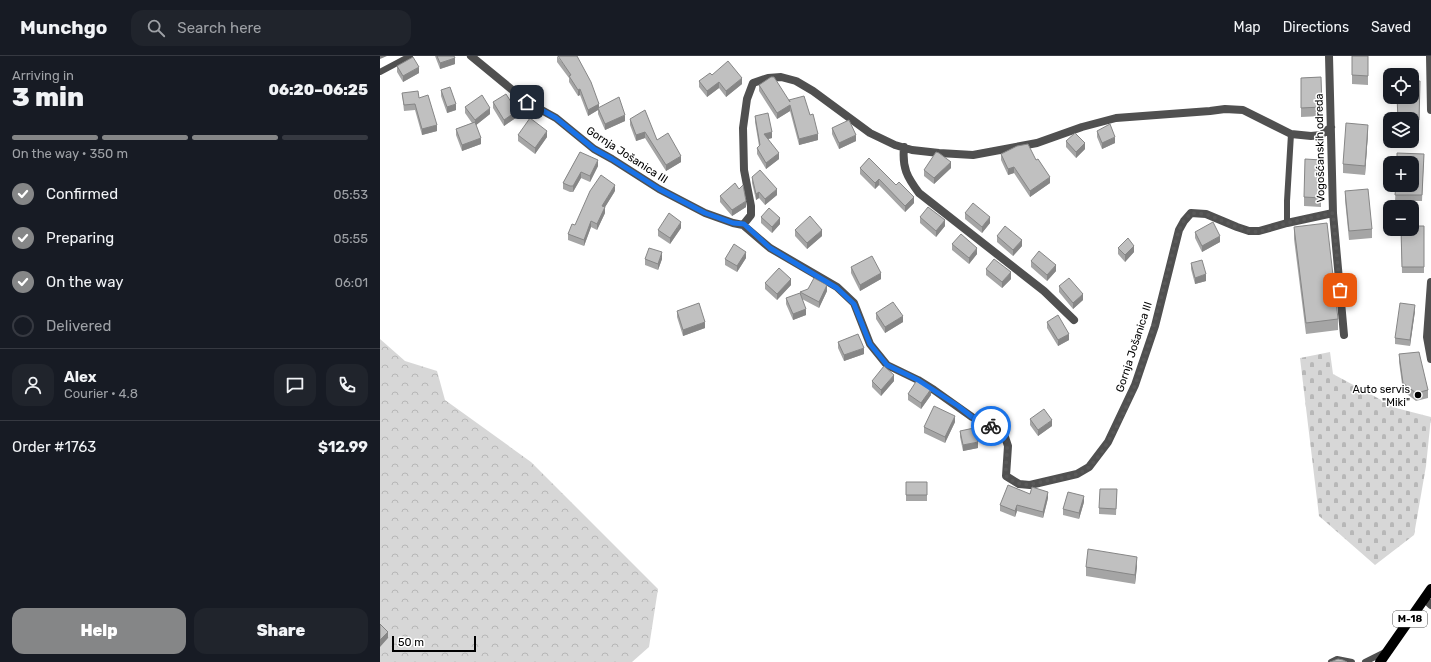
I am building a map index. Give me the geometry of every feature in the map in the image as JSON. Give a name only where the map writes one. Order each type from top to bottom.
[{"type":"main road","name":"M-18","points":[[1380,662],[1427,602],[1431,588]]},
{"type":"street","name":"Gornja Jošanica III","points":[[471,56],[527,102],[556,118],[594,149],[659,189],[705,213],[733,223],[744,224],[770,248],[837,288],[854,304],[870,344],[887,365],[918,380],[972,417],[997,429],[1004,437],[1008,446],[1006,476],[1020,484],[1030,485],[1077,474],[1089,467],[1108,442],[1136,386],[1155,326],[1179,230],[1191,213],[1206,214],[1237,227],[1249,231],[1259,232],[1287,223],[1333,213]]},
{"type":"street","name":"Vogošćanskih odreda","points":[[1330,56],[1333,213],[1344,335]]},
{"type":"street","points":[[1430,56],[1431,110]]},
{"type":"street","points":[[744,224],[750,215],[751,206],[744,170],[744,128],[747,99],[753,84],[768,78],[781,77],[796,81],[813,91],[870,133],[895,145],[912,150],[939,153],[974,155],[1037,143],[1082,127],[1116,118],[1210,111],[1225,108],[1243,110],[1291,134],[1311,136],[1321,135],[1331,127]]},
{"type":"street","points":[[904,147],[904,168],[910,181],[919,193],[1044,291],[1074,320]]},
{"type":"street","points":[[1431,282],[1427,337],[1431,358]]},
{"type":"lane","points":[[380,72],[410,56]]},
{"type":"lane","points":[[1287,223],[1291,134]]},
{"type":"lane","points":[[1365,662],[1388,650]]},
{"type":"lane","points":[[1331,662],[1337,658],[1352,662]]},
{"type":"green space","points":[[380,339],[405,361],[437,371],[445,400],[531,462],[658,589],[649,647],[632,662],[380,662]]},
{"type":"green space","points":[[1330,352],[1333,374],[1396,408],[1431,417],[1426,466],[1414,535],[1375,565],[1319,516],[1300,358]]},
{"type":"building","points":[[437,56],[454,56],[455,58],[440,63]]},
{"type":"building","points":[[558,56],[577,56],[591,82],[599,104],[588,110],[580,89],[578,90],[569,76],[571,75]]},
{"type":"building","points":[[1352,56],[1368,56],[1368,76],[1352,75]]},
{"type":"building","points":[[413,57],[419,67],[403,76],[397,66]]},
{"type":"building","points":[[728,61],[742,78],[726,91],[719,82],[707,91],[699,81],[710,73],[712,75]]},
{"type":"building","points":[[771,77],[774,77],[790,102],[789,100],[804,96],[810,115],[813,114],[818,134],[799,139],[790,105],[777,113],[759,85]]},
{"type":"building","points":[[1321,77],[1322,107],[1301,108],[1301,78]]},
{"type":"building","points":[[1420,81],[1419,120],[1419,112],[1398,112],[1397,104],[1419,104]]},
{"type":"building","points":[[450,87],[456,104],[447,107],[441,90]]},
{"type":"building","points":[[418,91],[419,98],[428,95],[437,125],[422,129],[415,104],[404,105],[402,93]]},
{"type":"building","points":[[506,94],[517,111],[504,120],[493,102]]},
{"type":"building","points":[[482,95],[490,108],[475,120],[465,107]]},
{"type":"building","points":[[619,97],[625,115],[605,124],[598,108]]},
{"type":"building","points":[[645,110],[657,140],[668,133],[681,156],[666,165],[645,132],[636,135],[630,119]]},
{"type":"building","points":[[768,113],[772,132],[764,134],[779,153],[766,163],[757,148],[760,145],[755,116]]},
{"type":"building","points":[[530,118],[547,131],[535,148],[518,135]]},
{"type":"building","points":[[849,120],[856,135],[839,143],[832,128]]},
{"type":"building","points":[[475,122],[481,138],[462,145],[456,129]]},
{"type":"building","points":[[1346,123],[1368,125],[1365,166],[1343,164]]},
{"type":"building","points":[[1110,124],[1115,137],[1102,143],[1097,131]]},
{"type":"building","points":[[1075,133],[1085,143],[1076,152],[1066,141]]},
{"type":"building","points":[[1028,144],[1036,160],[1038,159],[1050,177],[1030,191],[1014,167],[1008,169],[1001,154],[1017,146]]},
{"type":"building","points":[[580,152],[598,160],[590,176],[581,172],[573,186],[570,186],[563,183]]},
{"type":"building","points":[[936,152],[951,162],[934,178],[924,170]]},
{"type":"building","points":[[1397,153],[1424,154],[1422,195],[1395,195],[1395,192],[1419,192],[1419,156],[1397,156]]},
{"type":"building","points":[[869,158],[896,185],[899,182],[914,197],[905,206],[879,179],[875,183],[860,168]]},
{"type":"building","points":[[1305,159],[1321,160],[1321,198],[1304,197]]},
{"type":"building","points":[[760,170],[777,189],[765,199],[759,192],[756,194],[752,177]]},
{"type":"building","points":[[601,175],[615,185],[602,206],[605,207],[597,224],[591,221],[584,240],[568,234],[572,224],[575,225],[590,191]]},
{"type":"building","points":[[735,183],[739,189],[743,185],[746,201],[732,210],[720,196]]},
{"type":"building","points":[[1368,189],[1372,229],[1349,231],[1345,191]]},
{"type":"building","points":[[973,203],[990,217],[982,227],[965,213]]},
{"type":"building","points":[[928,207],[945,220],[936,231],[920,217]]},
{"type":"building","points":[[769,208],[780,218],[772,227],[761,217]]},
{"type":"building","points":[[669,213],[681,222],[670,238],[658,230]]},
{"type":"building","points":[[810,216],[822,230],[807,243],[795,230]]},
{"type":"building","points":[[1213,222],[1220,236],[1202,246],[1195,232]]},
{"type":"building","points":[[1327,223],[1338,319],[1306,323],[1294,227]]},
{"type":"building","points":[[1005,226],[1022,240],[1013,250],[997,236]]},
{"type":"building","points":[[1419,226],[1424,226],[1424,267],[1402,267],[1401,236],[1419,236]]},
{"type":"building","points":[[961,234],[977,248],[969,258],[952,244]]},
{"type":"building","points":[[1128,238],[1134,246],[1125,255],[1118,248]]},
{"type":"building","points":[[734,244],[746,252],[737,266],[725,259]]},
{"type":"building","points":[[649,248],[662,252],[658,264],[645,259]]},
{"type":"building","points":[[1039,251],[1056,265],[1047,275],[1031,261]]},
{"type":"building","points":[[872,256],[881,273],[860,285],[851,267]]},
{"type":"building","points":[[994,259],[1011,272],[1002,282],[986,269]]},
{"type":"building","points":[[1202,260],[1206,274],[1195,278],[1191,263]]},
{"type":"building","points":[[779,268],[791,279],[777,294],[765,283]]},
{"type":"building","points":[[814,278],[827,285],[819,302],[800,292],[808,289]]},
{"type":"building","points":[[1069,278],[1083,294],[1073,303],[1059,286]]},
{"type":"building","points":[[800,293],[806,309],[793,314],[786,298]]},
{"type":"building","points":[[893,302],[903,316],[885,327],[876,313]]},
{"type":"building","points":[[699,303],[705,322],[683,330],[677,311]]},
{"type":"building","points":[[1400,303],[1415,305],[1410,340],[1395,338]]},
{"type":"building","points":[[1058,315],[1069,334],[1058,340],[1047,322]]},
{"type":"building","points":[[858,334],[864,348],[844,355],[838,342]]},
{"type":"building","points":[[1419,352],[1428,390],[1416,393],[1403,383],[1399,354]]},
{"type":"building","points":[[884,366],[894,375],[881,390],[872,381]]},
{"type":"building","points":[[917,380],[931,389],[921,403],[908,394]]},
{"type":"building","points":[[934,406],[955,416],[945,437],[924,427]]},
{"type":"building","points":[[1044,409],[1052,420],[1038,430],[1030,419]]},
{"type":"building","points":[[974,428],[978,442],[963,445],[960,431]]},
{"type":"building","points":[[906,482],[927,482],[927,495],[906,495]]},
{"type":"building","points":[[1008,485],[1030,494],[1032,487],[1048,492],[1043,512],[1017,505],[1015,511],[1000,505]]},
{"type":"building","points":[[1100,489],[1117,489],[1116,509],[1099,508]]},
{"type":"building","points":[[1068,492],[1084,496],[1079,513],[1063,509]]},
{"type":"building","points":[[1088,549],[1137,557],[1135,575],[1086,567]]},
{"type":"building","points":[[380,624],[388,632],[380,640]]},
{"type":"building","points":[[1338,659],[1343,660],[1347,662],[1330,662]]},
{"type":"way so far","points":[[991,426],[997,429],[1004,437],[1008,446],[1006,476],[1020,484],[1030,485],[1077,474],[1089,467],[1108,442],[1136,386],[1155,326],[1179,230],[1191,213],[1206,214],[1237,227],[1249,231],[1259,232],[1287,223],[1333,213],[1340,290]]},
{"type":"place","name":"Auto servis \"Miki\"","points":[[1418,395]]},
{"type":"route","points":[[527,102],[544,110],[594,149],[659,189],[705,213],[733,223],[744,224],[770,248],[823,278],[837,288],[854,304],[870,344],[887,365],[918,380],[972,417],[991,426]]}]
